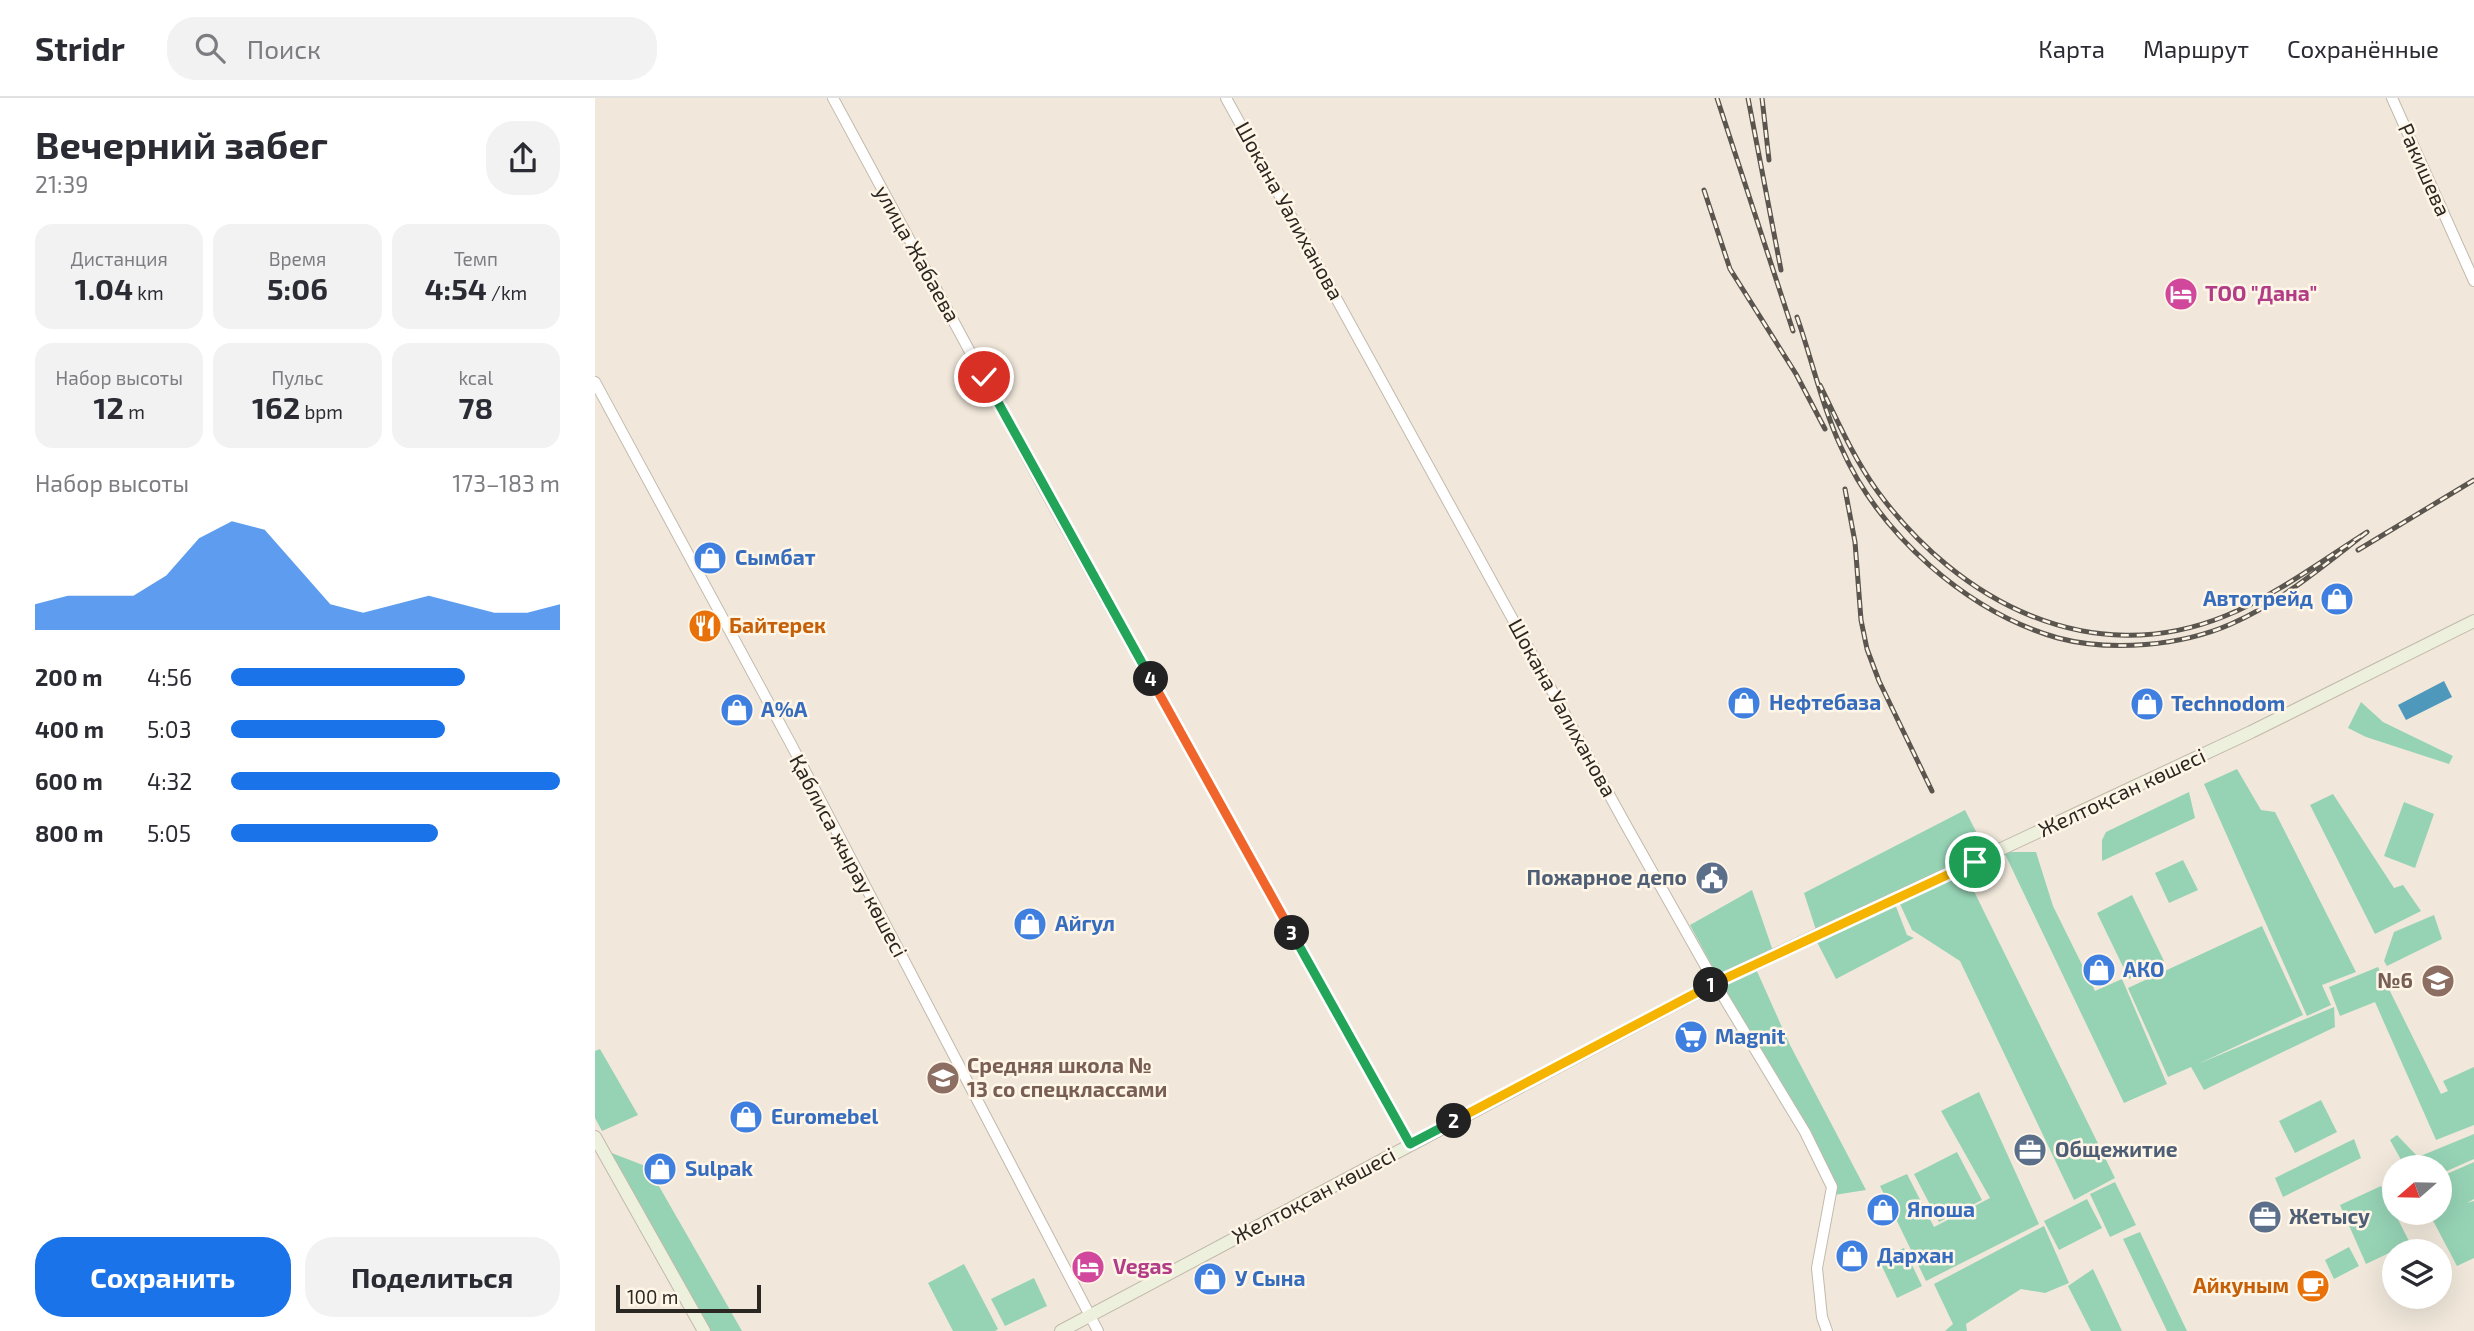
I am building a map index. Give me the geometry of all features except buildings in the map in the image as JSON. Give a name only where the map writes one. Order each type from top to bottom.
[{"type":"main road","name":"Желтоқсан көшесі","points":[[1061,1331],[1090,1318],[1410,1144],[1715,983],[2251,732],[2474,621]]},
{"type":"main road","points":[[595,1137],[703,1331]]},
{"type":"street","name":"улица Жабаева","points":[[833,98],[1043,487],[1410,1144]]},
{"type":"street","name":"Шокана Уалиханова","points":[[1226,98],[1715,983],[1805,1132],[1832,1187],[1828,1224],[1817,1268],[1822,1317],[1827,1331]]},
{"type":"street","name":"Ракишева","points":[[2392,98],[2474,281]]},
{"type":"street","name":"Қаблиса жырау көшесі","points":[[595,382],[792,746],[1098,1331]]},
{"type":"green space","points":[[2361,702],[2383,722],[2453,756],[2449,764],[2366,737],[2348,728]]},
{"type":"green space","points":[[2237,769],[2261,810],[2275,812],[2356,972],[2322,985],[2331,1005],[2307,1016],[2204,784]]},
{"type":"green space","points":[[2189,792],[2195,818],[2102,861],[2102,840],[2106,832]]},
{"type":"green space","points":[[2333,794],[2394,888],[2403,885],[2421,911],[2375,934],[2310,805]]},
{"type":"green space","points":[[2404,802],[2434,814],[2415,868],[2384,856]]},
{"type":"green space","points":[[1965,810],[1986,851],[1817,933],[1804,893]]},
{"type":"green space","points":[[2004,852],[2036,852],[2053,906],[2095,991],[2122,979],[2167,1084],[2124,1103]]},
{"type":"green space","points":[[2183,860],[2198,890],[2169,903],[2155,873]]},
{"type":"green space","points":[[1964,871],[2115,1178],[2074,1200],[1960,961],[1912,930],[1899,902]]},
{"type":"green space","points":[[1752,890],[1773,951],[1718,977],[1690,925]]},
{"type":"green space","points":[[2132,895],[2164,961],[2129,979],[2097,913]]},
{"type":"green space","points":[[1895,904],[1907,935],[1914,938],[1836,979],[1817,942]]},
{"type":"green space","points":[[2434,915],[2442,939],[2387,966],[2384,961],[2394,932]]},
{"type":"green space","points":[[2262,926],[2303,1015],[2198,1064],[2334,1007],[2335,1027],[2204,1090],[2191,1067],[2168,1077],[2128,988]]},
{"type":"green space","points":[[2378,967],[2441,1094],[2448,1091],[2443,1081],[2474,1067],[2474,1125],[2436,1140],[2375,1002],[2340,1016],[2329,987]]},
{"type":"green space","points":[[1756,969],[1790,1045],[1866,1190],[1834,1195],[1720,984]]},
{"type":"green space","points":[[600,1049],[638,1115],[602,1131],[595,1118],[595,1051]]},
{"type":"green space","points":[[1979,1092],[2039,1224],[1926,1281],[1880,1186],[1907,1174],[1934,1227],[1990,1198],[1941,1111]]},
{"type":"green space","points":[[2321,1100],[2337,1132],[2295,1153],[2279,1121]]},
{"type":"green space","points":[[2474,1134],[2474,1159],[2452,1169],[2452,1155],[2423,1155]]},
{"type":"green space","points":[[2397,1135],[2416,1155],[2398,1155],[2390,1140]]},
{"type":"green space","points":[[2354,1139],[2361,1158],[2283,1197],[2275,1178]]},
{"type":"green space","points":[[609,1152],[648,1167],[742,1331],[711,1331]]},
{"type":"green space","points":[[1957,1152],[1982,1200],[1939,1222],[1914,1174]]},
{"type":"green space","points":[[2474,1162],[2474,1199],[2467,1203],[2474,1201],[2474,1258],[2457,1266],[2452,1257],[2452,1239],[2443,1239],[2435,1225],[2452,1225],[2452,1172]]},
{"type":"green space","points":[[2115,1182],[2136,1225],[2110,1237],[2090,1194]]},
{"type":"green space","points":[[2381,1186],[2382,1225],[2401,1225],[2408,1239],[2382,1239],[2382,1256],[2366,1264],[2340,1205]]},
{"type":"green space","points":[[2087,1199],[2102,1228],[2059,1250],[2044,1221]]},
{"type":"green space","points":[[2044,1226],[2069,1283],[2045,1293],[2021,1289],[1966,1324],[1967,1331],[1945,1331],[1953,1324],[1934,1284]]},
{"type":"green space","points":[[2140,1232],[2187,1331],[2167,1331],[2123,1239]]},
{"type":"green space","points":[[2349,1247],[2359,1266],[2334,1279],[2325,1260]]},
{"type":"green space","points":[[1904,1248],[1922,1286],[1897,1298],[1879,1260]]},
{"type":"green space","points":[[964,1264],[998,1329],[995,1331],[953,1331],[928,1283]]},
{"type":"green space","points":[[2093,1269],[2122,1331],[2091,1331],[2068,1286]]},
{"type":"green space","points":[[1034,1278],[1047,1306],[1005,1326],[991,1299]]},
{"type":"water","points":[[2444,681],[2452,697],[2406,720],[2398,705]]},
{"type":"railway","points":[[1717,98],[1793,331]]},
{"type":"railway","points":[[1748,98],[1781,270]]},
{"type":"railway","points":[[1762,98],[1769,160]]},
{"type":"railway","points":[[1704,190],[1730,269],[1796,374],[1825,429]]},
{"type":"railway","points":[[1797,317],[1834,431],[1858,479],[1878,510],[1902,539],[1959,589],[2024,626],[2058,638],[2100,645],[2146,644],[2190,637],[2231,624],[2267,605],[2367,532],[2279,588],[2225,616],[2175,631],[2125,635],[2077,630],[2031,616],[1988,594],[1947,566],[1911,531],[1878,492],[1861,467],[1820,385]]},
{"type":"railway","points":[[2358,550],[2474,480]]},
{"type":"railway","points":[[1845,489],[1855,542],[1861,620],[1867,649],[1879,681],[1932,791]]},
{"type":"place","name":"ТОО \"Дана\"","points":[[2181,294]]},
{"type":"place","name":"Сымбат","points":[[710,558]]},
{"type":"place","name":"Автотрейд","points":[[2337,599]]},
{"type":"place","name":"Байтерек","points":[[705,626]]},
{"type":"place","name":"Нефтебаза","points":[[1744,703]]},
{"type":"place","name":"Technodom","points":[[2147,704]]},
{"type":"place","name":"A%A","points":[[737,710]]},
{"type":"place","name":"Пожарное депо","points":[[1712,878]]},
{"type":"place","name":"Айгул","points":[[1030,924]]},
{"type":"place","name":"АКО","points":[[2099,970]]},
{"type":"place","name":"№6","points":[[2438,981]]},
{"type":"place","name":"Magnit","points":[[1691,1037]]},
{"type":"place","name":"Средняя школа № 13 со спецклассами","points":[[943,1078]]},
{"type":"place","name":"Euromebel","points":[[746,1117]]},
{"type":"place","name":"Общежитие","points":[[2030,1150]]},
{"type":"place","name":"Sulpak","points":[[660,1169]]},
{"type":"place","name":"Япоша","points":[[1883,1210]]},
{"type":"place","name":"Жетысу","points":[[2265,1217]]},
{"type":"place","name":"Дархан","points":[[1852,1256]]},
{"type":"place","name":"Vegas","points":[[1088,1267]]},
{"type":"place","name":"У Сына","points":[[1210,1279]]},
{"type":"place","name":"Айкуным","points":[[2313,1286]]},
{"type":"route","points":[[984,377],[1410,1144],[1715,983],[1975,862]]}]
